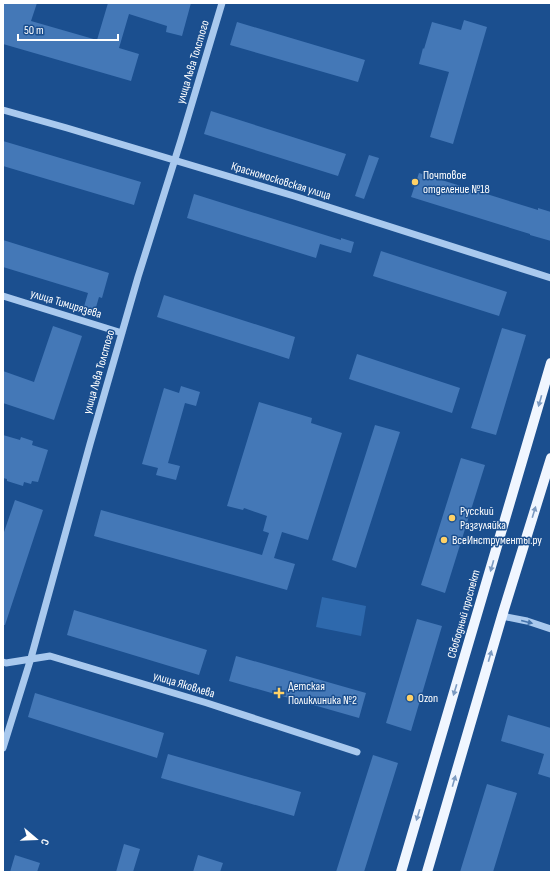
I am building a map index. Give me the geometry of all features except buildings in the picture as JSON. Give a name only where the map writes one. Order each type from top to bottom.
[{"type":"main road","name":"Свободный проспект","points":[[401,872],[551,363]]},
{"type":"main road","points":[[427,872],[502,616],[551,458]]},
{"type":"street","name":"улица Льва Толстого","points":[[3,748],[31,658],[156,217],[222,3]]},
{"type":"street","name":"Красномосковская улица","points":[[3,110],[367,218],[551,278]]},
{"type":"street","name":"улица Тимирязева","points":[[3,296],[122,333]]},
{"type":"street","points":[[502,616],[527,621],[551,629]]},
{"type":"street","name":"улица Яковлева","points":[[3,662],[6,663],[50,656],[207,703],[357,752]]},
{"type":"shaded area","points":[[322,597],[366,606],[361,636],[316,627]]},
{"type":"place","name":"Почтовое отделение №18","points":[[415,182]]},
{"type":"place","name":"Русский Разгуляйка","points":[[452,518]]},
{"type":"place","name":"ВсеИнструменты.ру","points":[[444,540]]},
{"type":"place","name":"Детская Поликлиника №2","points":[[279,693]]},
{"type":"place","name":"Ozon","points":[[410,698]]}]
